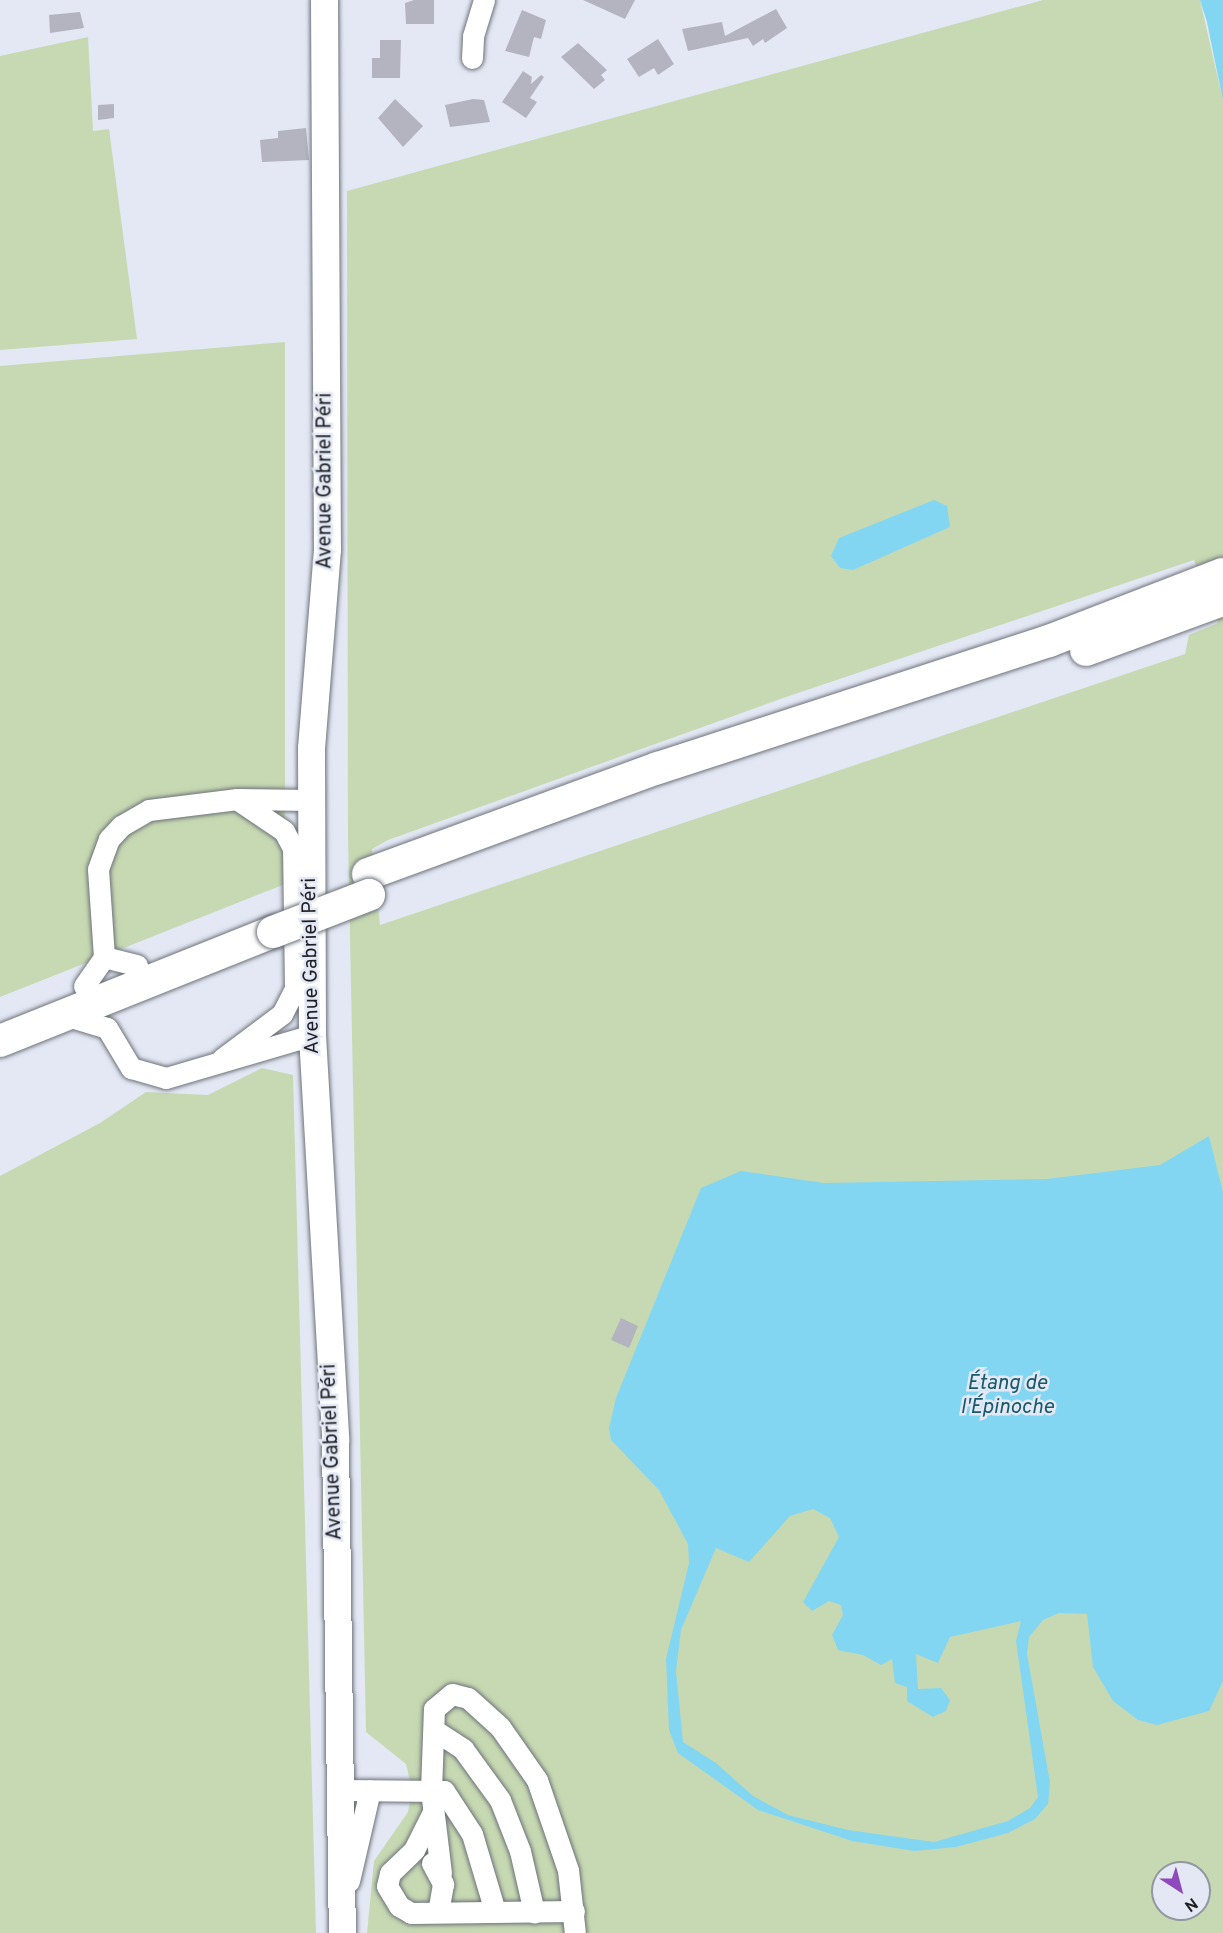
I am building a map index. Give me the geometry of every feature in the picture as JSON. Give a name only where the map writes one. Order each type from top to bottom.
[{"type":"highway","points":[[0,1041],[64,1016],[135,976],[658,768],[1049,641],[1215,590]]},
{"type":"highway","points":[[0,1019],[84,986],[135,976]]},
{"type":"main road","name":"Avenue Gabriel Péri","points":[[324,0],[327,549],[310,800],[312,1035],[335,1440],[342,1925]]},
{"type":"street","points":[[472,58],[473,36],[484,0]]},
{"type":"street","points":[[84,986],[104,957],[98,869],[109,839],[149,810],[237,799],[310,800]]},
{"type":"street","points":[[222,1059],[282,1014],[295,988],[293,848],[284,831],[237,799]]},
{"type":"street","points":[[104,957],[135,976],[107,1028]]},
{"type":"street","points":[[64,1016],[107,1028],[131,1068],[148,1076],[166,1078],[222,1059],[312,1035]]},
{"type":"street","points":[[438,1912],[442,1898],[441,1873],[431,1790],[434,1730],[438,1702],[460,1695],[486,1713],[521,1753],[549,1805],[574,1911],[574,1933]]},
{"type":"street","points":[[434,1730],[463,1749],[500,1800],[520,1851],[534,1912]]},
{"type":"street","points":[[340,1790],[444,1791],[462,1813],[481,1857],[495,1911]]},
{"type":"street","points":[[342,1925],[370,1790]]},
{"type":"street","points":[[433,1812],[409,1854],[390,1873],[391,1897],[411,1913],[574,1911]]},
{"type":"street","points":[[409,1854],[423,1857],[441,1873]]},
{"type":"green space","points":[[1043,0],[1200,0],[1223,101],[1223,1933],[367,1933],[374,1861],[408,1812],[412,1789],[406,1764],[366,1732],[348,837],[347,191]],"holes":[[[1194,560],[1218,623],[1189,635],[1185,654],[380,925],[372,849],[388,840],[786,697]]]},
{"type":"green space","points":[[88,37],[93,131],[109,129],[137,339],[0,350],[0,56]]},
{"type":"green space","points":[[285,342],[285,884],[0,997],[0,366]]},
{"type":"green space","points":[[262,1068],[293,1075],[316,1933],[0,1933],[0,1176],[100,1123],[146,1092],[208,1095]]},
{"type":"water","points":[[1200,0],[1223,0],[1223,101],[1207,22]]},
{"type":"water","points":[[934,500],[947,506],[950,527],[853,570],[840,568],[831,556],[839,538]]},
{"type":"water","name":"Étang de l'Épinoche","points":[[1209,1136],[1223,1192],[1223,1681],[1209,1711],[1157,1725],[1138,1720],[1113,1701],[1093,1667],[1087,1614],[1059,1613],[1043,1620],[1029,1637],[1027,1654],[1050,1782],[1048,1804],[1035,1819],[1008,1833],[956,1847],[914,1851],[852,1841],[758,1810],[678,1753],[669,1730],[666,1659],[689,1563],[688,1544],[659,1490],[611,1440],[609,1428],[616,1398],[701,1188],[741,1171],[824,1183],[1047,1179],[1160,1165]],"holes":[[[813,1509],[830,1518],[839,1537],[803,1602],[812,1611],[829,1601],[841,1605],[843,1615],[832,1635],[838,1650],[863,1655],[881,1665],[892,1659],[895,1683],[907,1687],[907,1701],[933,1717],[946,1711],[950,1700],[941,1688],[918,1689],[916,1654],[938,1663],[950,1637],[1021,1621],[1016,1641],[1038,1797],[1030,1808],[1008,1821],[934,1842],[848,1830],[788,1815],[753,1796],[716,1763],[683,1742],[676,1671],[681,1630],[716,1548],[749,1562],[790,1516]]]},
{"type":"building","points":[[414,0],[434,0],[434,24],[406,24],[405,3]]},
{"type":"building","points":[[583,0],[635,0],[625,19]]},
{"type":"building","points":[[776,9],[787,28],[765,43],[763,39],[753,46],[748,38],[688,51],[682,29],[722,22],[725,36]]},
{"type":"building","points":[[522,10],[546,20],[541,39],[534,37],[529,57],[505,51]]},
{"type":"building","points":[[80,12],[84,28],[50,33],[49,15]]},
{"type":"building","points":[[658,39],[674,64],[658,75],[654,68],[639,77],[627,59]]},
{"type":"building","points":[[380,40],[401,40],[400,78],[372,78],[372,58],[380,58]]},
{"type":"building","points":[[578,43],[607,70],[601,75],[605,80],[594,89],[561,57]]},
{"type":"building","points":[[523,71],[532,77],[531,84],[541,75],[544,77],[530,98],[537,102],[526,118],[502,102]]},
{"type":"building","points":[[395,99],[423,126],[403,147],[378,118]]},
{"type":"building","points":[[473,99],[484,100],[490,122],[450,127],[445,105]]},
{"type":"building","points":[[114,104],[114,118],[98,120],[98,105]]},
{"type":"building","points":[[306,128],[309,160],[262,162],[260,140],[278,138],[278,131]]},
{"type":"building","points":[[621,1318],[638,1326],[629,1348],[611,1340]]}]
